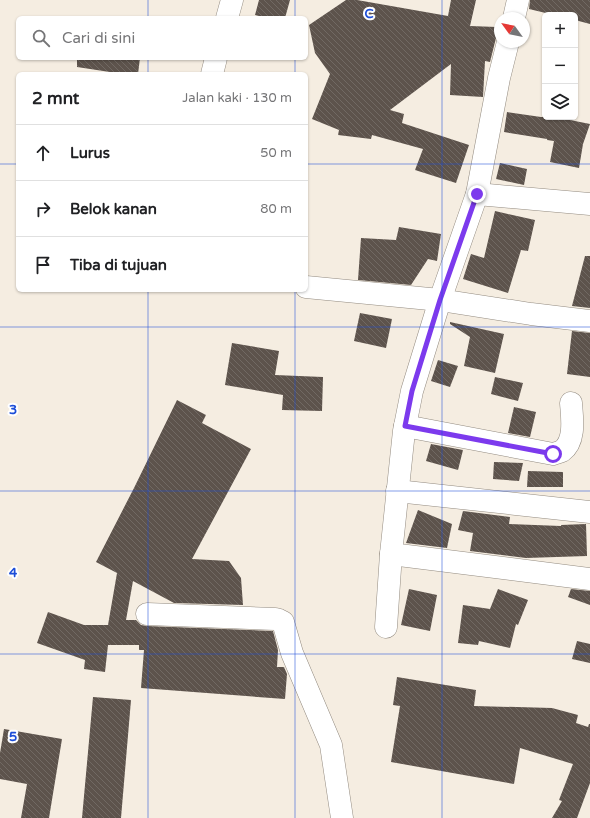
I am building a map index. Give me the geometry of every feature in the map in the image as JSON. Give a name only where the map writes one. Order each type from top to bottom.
[{"type":"street","points":[[227,16],[232,0]]},
{"type":"street","points":[[515,12],[518,0]]},
{"type":"street","points":[[386,627],[390,554],[405,426],[412,391],[440,300],[477,194],[499,78],[506,48]]},
{"type":"street","points":[[212,72],[216,60]]},
{"type":"street","points":[[477,194],[590,204]]},
{"type":"street","points":[[308,286],[440,300],[531,314],[590,321]]},
{"type":"street","points":[[405,426],[553,454],[561,452],[569,441],[572,426],[571,403]]},
{"type":"street","points":[[397,492],[590,512]]},
{"type":"street","points":[[390,554],[590,579]]},
{"type":"street","points":[[147,614],[275,619],[284,622],[292,653],[331,745],[342,818]]},
{"type":"building","points":[[259,0],[290,0],[286,16],[255,15]]},
{"type":"building","points":[[346,0],[357,0],[448,16],[451,0],[476,0],[470,26],[494,27],[494,46],[490,62],[485,61],[483,97],[450,95],[451,64],[390,110],[404,114],[402,123],[469,145],[456,183],[415,170],[423,149],[372,135],[371,139],[338,135],[339,130],[312,119],[330,74],[315,53],[309,25]]},
{"type":"building","points":[[530,0],[590,0],[590,24],[578,21],[578,12],[542,12],[529,9]]},
{"type":"building","points":[[77,60],[140,60],[138,72],[110,72],[77,67]]},
{"type":"building","points":[[507,112],[542,117],[542,120],[570,120],[590,124],[583,144],[579,168],[550,162],[554,141],[504,132]]},
{"type":"building","points":[[500,163],[527,169],[524,185],[496,179]]},
{"type":"building","points":[[495,211],[535,220],[528,251],[521,250],[508,293],[463,279],[471,254],[484,258]]},
{"type":"building","points":[[399,227],[441,234],[437,261],[428,259],[411,285],[358,280],[361,238],[396,240]]},
{"type":"building","points":[[585,256],[590,256],[590,308],[572,306]]},
{"type":"building","points":[[360,313],[392,319],[386,348],[354,341]]},
{"type":"building","points":[[450,322],[504,334],[495,373],[464,366],[470,337],[450,324]]},
{"type":"building","points":[[572,331],[590,333],[590,377],[567,374]]},
{"type":"building","points":[[232,343],[279,351],[275,375],[323,377],[322,411],[282,410],[283,395],[225,385]]},
{"type":"building","points":[[438,360],[458,366],[450,387],[431,381]]},
{"type":"building","points":[[495,377],[523,383],[518,401],[491,394]]},
{"type":"building","points":[[177,400],[206,415],[202,423],[251,449],[192,559],[229,561],[241,578],[243,605],[174,603],[133,581],[126,620],[136,620],[141,625],[147,626],[273,631],[278,650],[277,667],[284,667],[287,674],[285,699],[141,688],[144,650],[139,650],[139,645],[108,645],[105,672],[84,669],[85,660],[37,643],[48,612],[84,625],[108,625],[117,573],[96,562]]},
{"type":"building","points":[[514,407],[536,412],[530,437],[508,433]]},
{"type":"building","points":[[431,444],[463,450],[458,470],[426,461]]},
{"type":"building","points":[[494,462],[523,463],[519,481],[493,479]]},
{"type":"building","points":[[528,471],[563,472],[563,487],[527,487]]},
{"type":"building","points":[[418,510],[452,524],[447,548],[406,543]]},
{"type":"building","points":[[463,511],[510,517],[509,524],[561,526],[586,524],[587,556],[526,558],[470,551],[473,533],[458,530]]},
{"type":"building","points":[[409,589],[437,595],[430,631],[401,625]]},
{"type":"building","points":[[498,589],[528,600],[518,625],[516,624],[510,648],[479,641],[478,645],[458,643],[463,605],[490,609]]},
{"type":"building","points":[[571,589],[590,591],[590,605],[568,597]]},
{"type":"building","points":[[577,641],[590,644],[590,663],[572,659]]},
{"type":"building","points":[[397,677],[476,690],[474,706],[552,708],[578,715],[576,723],[588,727],[590,724],[590,783],[577,818],[552,818],[562,801],[559,800],[573,764],[520,748],[514,784],[391,762],[400,706],[393,705]]},
{"type":"building","points":[[93,697],[131,700],[121,818],[82,818]]},
{"type":"building","points":[[4,729],[62,739],[49,818],[21,818],[27,784],[0,779],[0,753]]},
{"type":"route","points":[[477,194],[440,300],[412,391],[405,426],[553,454]]}]
